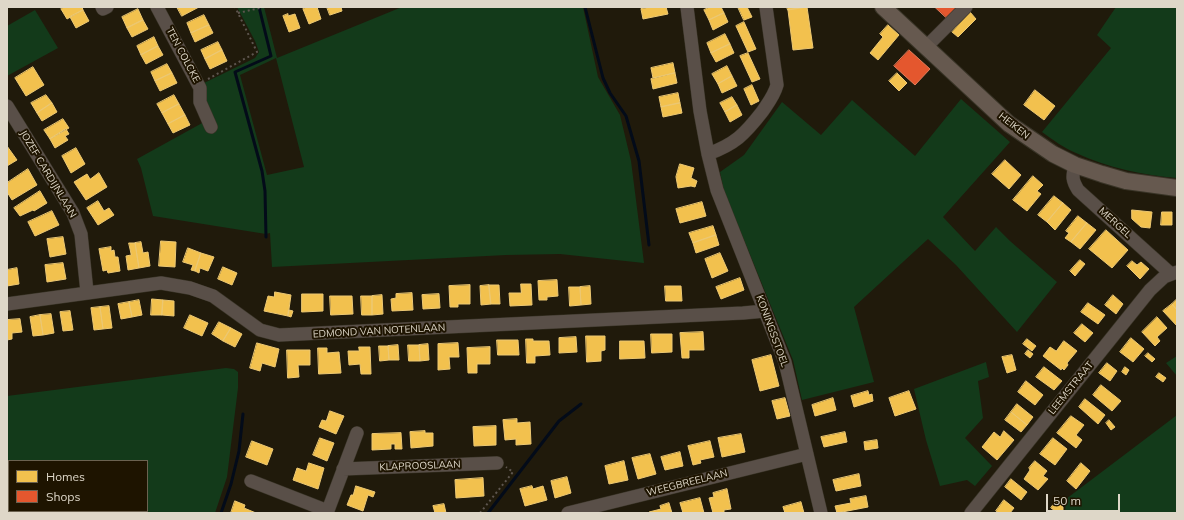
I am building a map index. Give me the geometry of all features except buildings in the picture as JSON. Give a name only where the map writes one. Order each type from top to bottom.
[{"type":"main road","name":"HEIKEN","points":[[883,7],[1009,124],[1053,154],[1075,165],[1126,181],[1177,188]]},
{"type":"street","points":[[102,7],[103,9],[107,7]]},
{"type":"street","name":"TEN COLCKE","points":[[157,7],[198,84],[201,92],[200,102],[211,126]]},
{"type":"street","name":"KONINGSSTOEL","points":[[687,7],[695,82],[708,154],[717,190],[784,362],[821,513]]},
{"type":"street","points":[[708,154],[725,148],[747,132],[772,99],[775,92],[777,85],[766,7]]},
{"type":"street","points":[[926,47],[966,7]]},
{"type":"street","name":"JOZEF CARDIJNLAAN","points":[[7,106],[73,213],[81,234],[87,292]]},
{"type":"street","name":"MERGEL","points":[[1075,165],[1073,181],[1078,190],[1174,273]]},
{"type":"street","name":"LEEMSTRAAT","points":[[971,513],[1150,290],[1164,277],[1174,273]]},
{"type":"street","name":"EDMOND VAN NOTENLAAN","points":[[7,304],[161,283],[190,288],[213,296],[260,330],[279,335],[765,311]]},
{"type":"street","points":[[251,481],[327,512],[357,433]]},
{"type":"street","name":"WEEGBREELAAN","points":[[568,513],[807,454]]},
{"type":"street","name":"KLAPROOSLAAN","points":[[343,469],[497,463]]},
{"type":"path","points":[[198,84],[258,52],[235,7]]},
{"type":"path","points":[[238,13],[264,7]]},
{"type":"path","points":[[480,513],[513,472],[506,467],[499,466],[497,463]]},
{"type":"green space","points":[[237,7],[264,7],[277,58],[402,7],[583,7],[598,77],[620,115],[631,161],[644,263],[560,254],[506,255],[272,267],[270,233],[266,234],[153,216],[141,168],[137,159],[204,122],[206,107],[202,84],[255,58],[259,52],[255,41]],"holes":[[[276,58],[304,167],[267,175],[240,75]]]},
{"type":"green space","points":[[1116,7],[1177,7],[1177,178],[1139,173],[1100,163],[1067,149],[1042,132],[1111,48],[1097,35]]},
{"type":"green space","points":[[35,10],[58,48],[7,76],[7,26]]},
{"type":"green space","points":[[961,99],[1010,142],[943,217],[975,251],[996,227],[1057,282],[1017,332],[956,265],[928,239],[854,307],[874,382],[802,400],[793,360],[724,191],[720,172],[744,155],[782,102],[821,135],[852,100],[915,156]]},
{"type":"green space","points":[[1177,356],[1177,376],[1166,363]]},
{"type":"green space","points":[[986,362],[989,377],[978,381],[983,418],[965,438],[992,466],[975,486],[967,480],[940,486],[926,440],[914,389]]},
{"type":"green space","points":[[226,368],[234,369],[238,372],[238,388],[227,477],[215,513],[7,513],[7,396]]},
{"type":"green space","points":[[1177,415],[1177,513],[1065,513],[1066,499]]},
{"type":"waterway","points":[[259,7],[271,56],[235,72],[262,171],[265,191],[266,237]]},
{"type":"waterway","points":[[585,7],[603,78],[610,93],[626,116],[639,161],[649,245]]},
{"type":"waterway","points":[[488,513],[559,421],[581,404]]},
{"type":"waterway","points":[[221,513],[231,484],[239,451],[243,414]]}]
